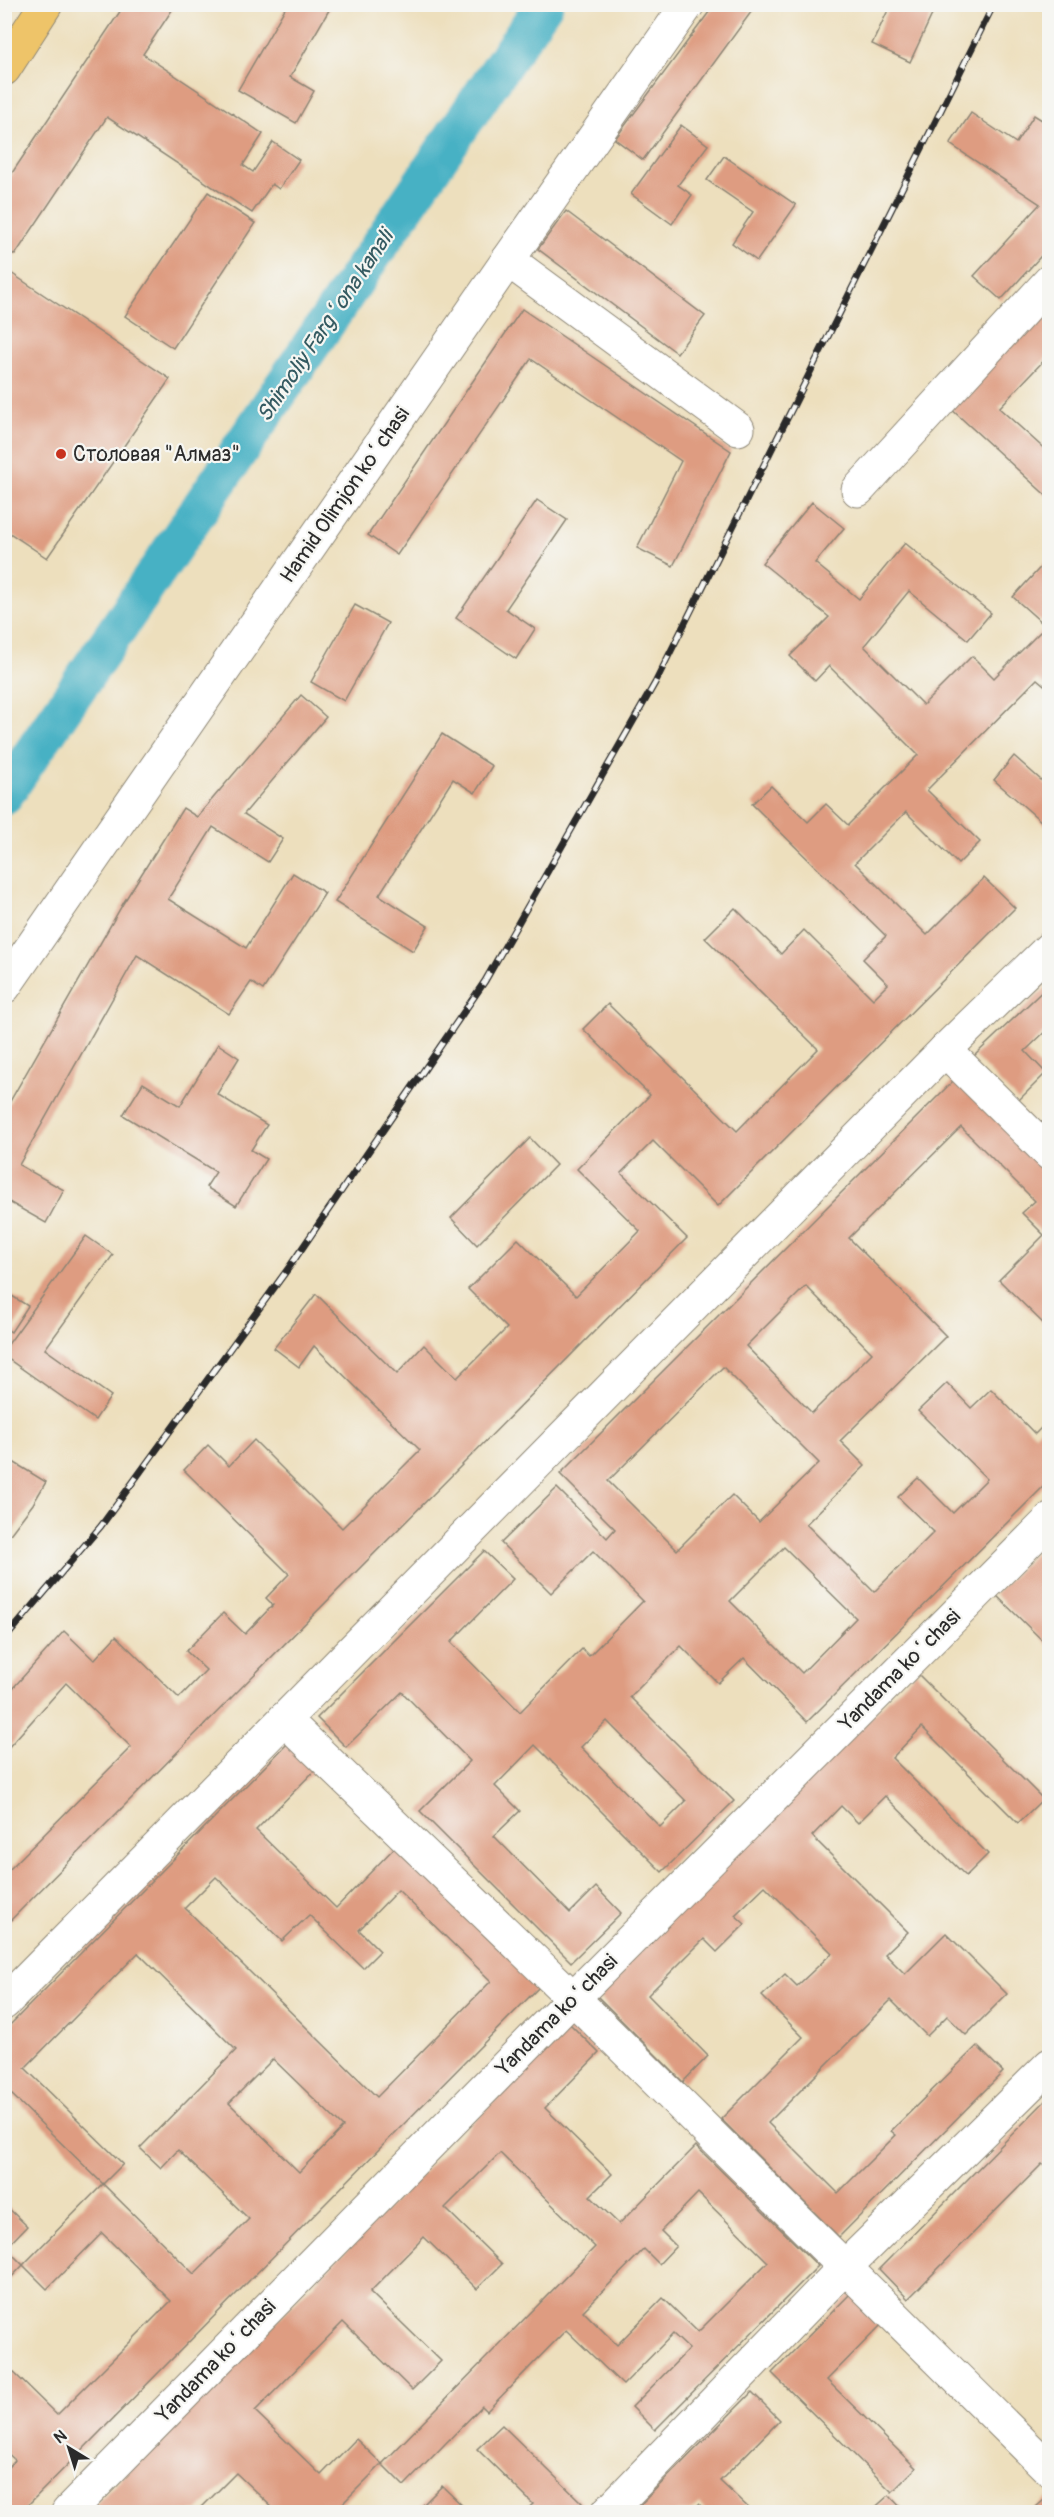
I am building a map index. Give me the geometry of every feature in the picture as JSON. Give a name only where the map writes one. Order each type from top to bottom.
[{"type":"main road","points":[[4,69],[46,4]]},
{"type":"street","name":"Hamid Olimjon koʻchasi","points":[[4,987],[688,4]]},
{"type":"street","points":[[508,260],[738,429]]},
{"type":"street","points":[[858,490],[1050,281]]},
{"type":"street","points":[[4,2003],[945,1050],[1050,948]]},
{"type":"street","points":[[945,1050],[1050,1154]]},
{"type":"street","name":"Yandama koʻchasi","points":[[68,2512],[573,1998],[1050,1520]]},
{"type":"street","points":[[284,1719],[573,1998],[1050,2470]]},
{"type":"street","points":[[608,2512],[844,2267],[1050,2065]]},
{"type":"building","points":[[125,4],[176,4],[143,54],[263,134],[243,165],[253,172],[273,142],[299,160],[279,189],[272,184],[252,213],[107,117],[15,255],[4,248],[4,185]]},
{"type":"building","points":[[715,4],[757,4],[643,160],[615,139]]},
{"type":"building","points":[[891,4],[937,4],[910,62],[872,44]]},
{"type":"building","points":[[287,5],[332,5],[290,77],[314,91],[296,123],[238,90]]},
{"type":"building","points":[[971,113],[1016,143],[1034,115],[1050,125],[1050,246],[1001,300],[974,276],[1040,204],[950,144]]},
{"type":"building","points":[[681,125],[708,145],[678,185],[692,195],[672,224],[631,194]]},
{"type":"building","points":[[724,156],[796,205],[757,261],[732,243],[753,212],[707,180]]},
{"type":"building","points":[[208,192],[255,223],[173,348],[125,316]]},
{"type":"building","points":[[566,211],[705,316],[677,353],[538,249]]},
{"type":"building","name":"Столовая \"Алмаз\"","points":[[5,269],[170,379],[47,558],[4,529]]},
{"type":"building","points":[[1050,298],[1050,354],[999,408],[1050,454],[1050,499],[949,407]]},
{"type":"building","points":[[522,309],[731,451],[673,566],[637,548],[681,461],[531,359],[397,555],[368,535]]},
{"type":"building","points":[[537,500],[567,520],[506,609],[535,629],[516,659],[456,618]]},
{"type":"building","points":[[812,502],[844,528],[815,563],[859,599],[905,543],[991,613],[968,640],[909,591],[864,646],[923,705],[972,656],[994,678],[1040,632],[1050,640],[1050,690],[1037,679],[927,790],[980,842],[958,864],[906,812],[855,863],[927,935],[984,878],[1015,908],[718,1206],[653,1141],[621,1173],[687,1238],[4,1927],[4,1875],[131,1747],[66,1683],[6,1750],[4,1698],[64,1631],[94,1660],[116,1636],[179,1698],[206,1670],[186,1651],[223,1613],[245,1634],[273,1605],[266,1598],[289,1574],[184,1470],[208,1445],[229,1466],[254,1440],[342,1528],[420,1450],[314,1346],[299,1367],[274,1348],[316,1294],[397,1374],[424,1345],[457,1378],[507,1328],[468,1289],[518,1239],[576,1296],[640,1231],[577,1169],[650,1095],[583,1029],[608,1004],[737,1131],[818,1049],[705,938],[735,908],[781,954],[804,930],[873,999],[888,984],[863,959],[886,936],[752,804],[771,786],[808,822],[826,804],[848,825],[918,755],[829,666],[815,681],[790,656],[829,617],[762,563]]},
{"type":"building","points":[[1050,557],[1050,630],[1013,597]]},
{"type":"building","points":[[355,605],[388,623],[344,701],[311,682]]},
{"type":"building","points":[[301,695],[326,717],[244,814],[283,839],[268,862],[213,827],[168,899],[246,948],[293,873],[325,893],[263,990],[251,982],[229,1014],[137,955],[19,1165],[64,1190],[46,1223],[9,1202],[4,1207],[4,1112],[124,902],[183,808],[197,817]]},
{"type":"building","points":[[442,734],[492,766],[475,793],[453,779],[379,895],[428,926],[413,951],[335,902]]},
{"type":"building","points":[[1014,756],[1050,788],[1050,829],[994,780]]},
{"type":"building","points":[[1050,984],[1050,1027],[1025,1051],[1046,1073],[1018,1101],[974,1056]]},
{"type":"building","points":[[218,1044],[239,1058],[217,1094],[267,1125],[251,1150],[266,1159],[236,1206],[206,1187],[216,1172],[123,1115],[143,1083],[180,1106]]},
{"type":"building","points":[[956,1078],[1050,1172],[1050,1330],[999,1280],[1044,1235],[1022,1213],[1035,1201],[961,1127],[849,1238],[946,1336],[840,1441],[865,1466],[806,1524],[874,1592],[934,1532],[898,1497],[918,1478],[953,1513],[987,1479],[918,1411],[947,1383],[971,1408],[991,1389],[1035,1434],[1050,1419],[1050,1480],[807,1722],[744,1658],[718,1683],[681,1646],[630,1697],[734,1801],[662,1872],[535,1745],[495,1786],[520,1811],[494,1836],[570,1913],[596,1887],[621,1913],[571,1962],[420,1811],[470,1761],[402,1692],[346,1747],[317,1718],[484,1551],[513,1579],[451,1642],[520,1712],[582,1649],[589,1656],[643,1601],[593,1551],[551,1593],[501,1543],[557,1488],[607,1538],[615,1529],[560,1474]],"holes":[[[806,1286],[872,1353],[812,1413],[746,1346]],[[723,1367],[819,1463],[759,1522],[732,1495],[677,1550],[608,1481]],[[784,1547],[856,1618],[802,1673],[730,1601]],[[607,1721],[686,1801],[660,1827],[581,1747]]]},
{"type":"building","points":[[530,1138],[556,1165],[477,1245],[451,1218]]},
{"type":"building","points":[[86,1236],[113,1255],[45,1349],[111,1396],[95,1420],[4,1356],[4,1350]]},
{"type":"building","points":[[4,1291],[28,1306],[11,1332],[4,1328]]},
{"type":"building","points":[[5,1457],[46,1482],[33,1504],[5,1541]]},
{"type":"building","points":[[1050,1539],[1050,1593],[1047,1596],[1050,1599],[1050,1648],[995,1594]]},
{"type":"building","points":[[916,1672],[1043,1799],[1018,1823],[922,1727],[892,1758],[988,1854],[966,1876],[885,1796],[858,1823],[841,1806],[812,1836],[908,1932],[885,1954],[905,1974],[946,1933],[1007,1994],[966,2035],[947,2016],[927,2036],[891,2000],[768,2123],[838,2193],[896,2135],[891,2131],[977,2046],[1003,2072],[839,2237],[721,2119],[803,2037],[762,1996],[785,1974],[797,1986],[832,1953],[765,1886],[735,1915],[745,1924],[717,1952],[704,1939],[648,1995],[708,2056],[683,2082],[595,1994]]},
{"type":"building","points":[[291,1740],[318,1767],[256,1830],[336,1908],[400,1842],[543,1983],[21,2512],[4,2512],[4,2471],[15,2460],[4,2450],[4,2363],[57,2415],[171,2301],[102,2233],[47,2289],[23,2265],[103,2184],[4,2087],[4,2031]],"holes":[[[216,1877],[282,1941],[309,1915],[363,1968],[380,1951],[359,1930],[398,1890],[491,1981],[377,2097],[185,1908]],[[138,1953],[236,2050],[140,2148],[161,2168],[178,2150],[249,2219],[194,2274],[103,2184],[123,2164],[25,2068]],[[273,2059],[343,2127],[299,2172],[229,2103]]]},
{"type":"building","points":[[570,2024],[599,2053],[545,2108],[612,2174],[590,2196],[619,2224],[696,2146],[818,2266],[655,2430],[632,2407],[689,2349],[673,2334],[623,2385],[566,2330],[487,2411],[482,2406],[404,2486],[382,2464],[334,2512],[277,2512],[236,2473],[197,2512],[88,2512]],"holes":[[[500,2153],[595,2247],[382,2464],[356,2439],[321,2475],[255,2411],[343,2322],[412,2390],[441,2361],[370,2292],[424,2237],[477,2289],[502,2264],[445,2208]],[[698,2193],[768,2262],[698,2332],[663,2298],[617,2345],[583,2311],[644,2249],[659,2264],[676,2246],[661,2231]]]},
{"type":"building","points":[[1050,2096],[1050,2171],[1042,2164],[908,2299],[879,2269]]},
{"type":"building","points":[[4,2204],[27,2226],[6,2248],[23,2265],[4,2285]]},
{"type":"building","points":[[852,2292],[883,2323],[827,2380],[916,2468],[892,2492],[772,2373]]},
{"type":"building","points":[[752,2392],[780,2420],[720,2481],[753,2512],[707,2512],[699,2504],[690,2512],[633,2512]]},
{"type":"building","points":[[502,2425],[582,2503],[573,2512],[524,2512],[533,2504],[477,2449]]},
{"type":"building","points":[[442,2486],[469,2512],[425,2512],[420,2508]]},
{"type":"building","points":[[889,2495],[905,2512],[870,2512]]},
{"type":"building","points":[[1050,2495],[1050,2512],[1030,2512]]},
{"type":"waterway","name":"Shimoliy Fargʻona kanali","points":[[4,795],[544,4]]},
{"type":"railway","points":[[4,1640],[101,1526],[290,1266],[485,981],[655,683],[994,4]]},
{"type":"place","name":"Столовая \"Алмаз\"","points":[[61,454]]}]
